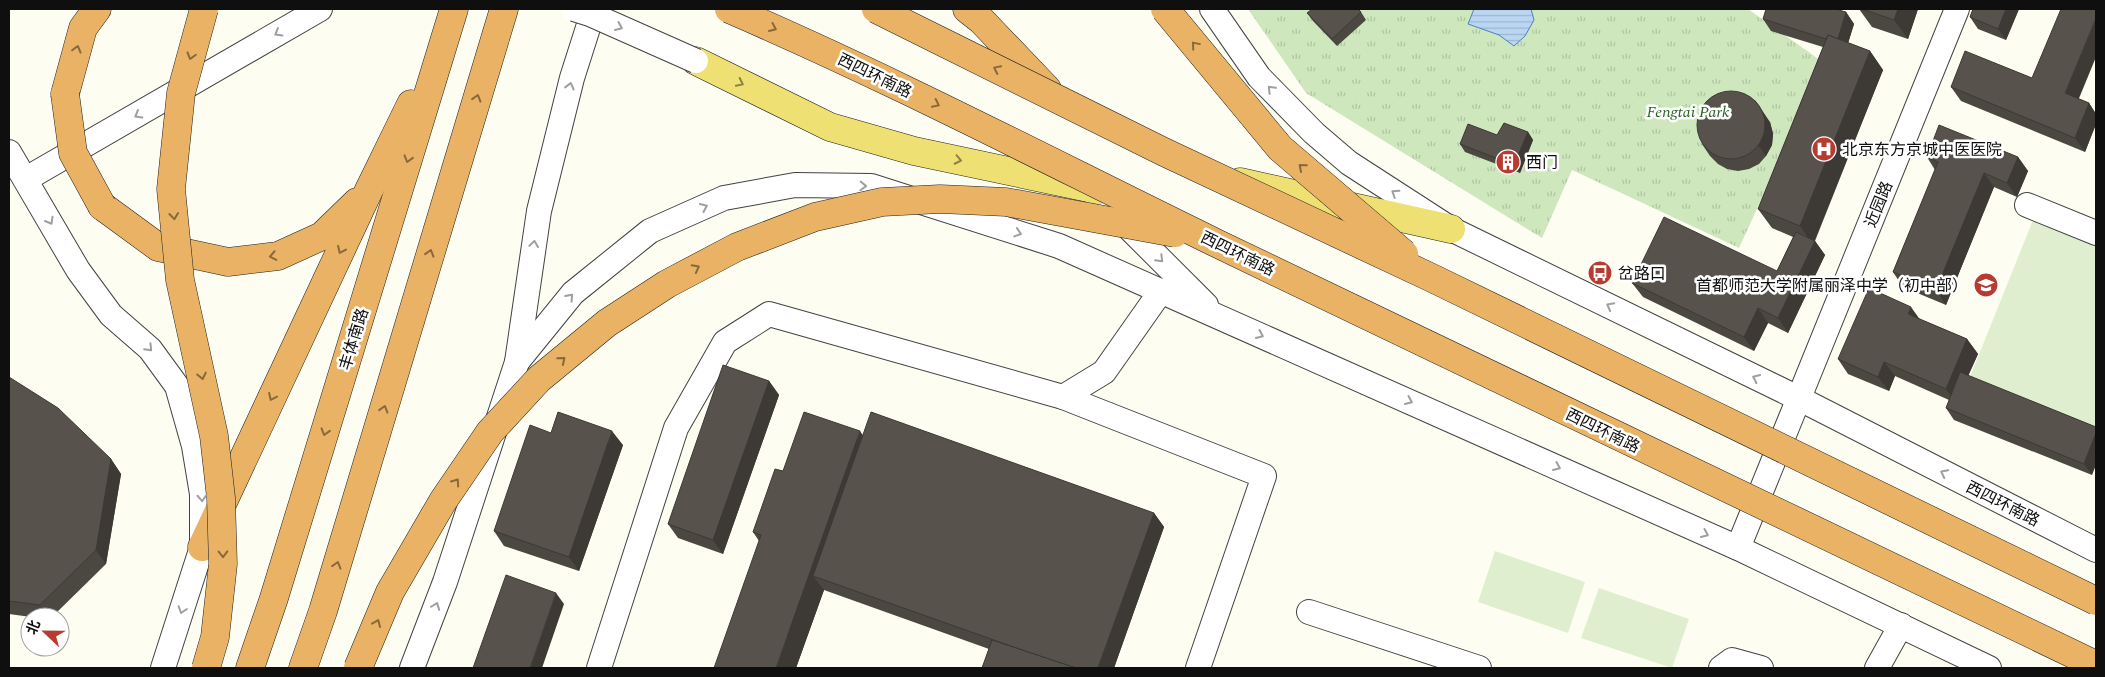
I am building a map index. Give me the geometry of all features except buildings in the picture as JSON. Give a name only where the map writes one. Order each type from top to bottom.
[{"type":"highway","points":[[97,9],[83,28],[65,94],[73,153],[102,206],[158,247],[228,262],[278,256],[322,236],[369,190]]},
{"type":"highway","points":[[204,9],[181,93],[171,188],[180,280],[214,436],[221,498],[223,564],[216,636],[206,668]]},
{"type":"highway","points":[[304,668],[323,612],[504,9]]},
{"type":"highway","name":"西四环南路","points":[[728,9],[859,66],[1212,241],[1832,541],[2096,665]]},
{"type":"highway","points":[[876,9],[1164,152],[1432,278],[2096,600]]},
{"type":"highway","points":[[966,9],[981,20],[1047,89]]},
{"type":"highway","points":[[1165,9],[1280,148],[1432,278]]},
{"type":"highway","points":[[202,547],[451,19]]},
{"type":"highway","name":"丰体南路","points":[[250,668],[274,598],[451,19]]},
{"type":"highway","points":[[358,668],[390,592],[443,501],[490,432],[539,379],[607,323],[667,284],[737,247],[814,217],[882,202],[940,199],[1006,202],[1075,213],[1212,241]]},
{"type":"main road","name":"西四环南路","points":[[696,61],[830,127],[914,151],[1089,188],[2096,665]]},
{"type":"main road","points":[[1047,89],[1224,178],[2096,600]]},
{"type":"main road","points":[[1224,178],[1451,229]]},
{"type":"street","points":[[26,179],[320,9]]},
{"type":"street","name":"西四环南路","points":[[574,9],[590,14],[696,61]]},
{"type":"street","points":[[412,668],[445,582],[517,362],[539,211],[572,78],[594,9]]},
{"type":"street","name":"西四环南路","points":[[1212,9],[1260,77],[1314,132],[1349,163],[1451,229],[1800,399],[2095,546]]},
{"type":"street","name":"近园路","points":[[1738,548],[1957,9]]},
{"type":"street","points":[[9,152],[78,270],[111,315],[150,349],[177,386],[194,446],[202,494],[202,547],[163,668]]},
{"type":"street","points":[[517,362],[573,293],[650,231],[724,198],[795,185],[872,186],[1059,246],[1738,548],[1989,668]]},
{"type":"street","points":[[1089,188],[1216,315]]},
{"type":"street","points":[[2027,205],[2096,233]]},
{"type":"street","points":[[1063,397],[1104,372],[1161,291]]},
{"type":"street","points":[[600,668],[676,428],[725,342],[769,314],[1063,397],[1264,476],[1198,668]]},
{"type":"street","points":[[1309,612],[1479,668]]},
{"type":"street","points":[[1877,668],[1901,625]]},
{"type":"street","points":[[1721,668],[1732,660],[1761,668]]},
{"type":"green space","name":"Fengtai Park","points":[[1248,9],[1748,9],[1824,63],[1739,248],[1572,170],[1542,238],[1306,93]]},
{"type":"green space","points":[[2033,220],[2096,245],[2096,428],[1970,377]]},
{"type":"green space","points":[[1495,551],[1585,582],[1568,633],[1478,602]]},
{"type":"green space","points":[[1599,588],[1689,619],[1672,668],[1581,638]]},
{"type":"water","points":[[1474,9],[1531,9],[1534,20],[1525,36],[1514,46],[1499,35],[1468,24]]},
{"type":"place","name":"北京东方京城中医医院","points":[[1824,149]]},
{"type":"place","name":"西门","points":[[1508,162]]},
{"type":"place","name":"岔路口","points":[[1600,273]]},
{"type":"place","name":"首都师范大学附属丽泽中学（初中部）","points":[[1986,285]]}]
